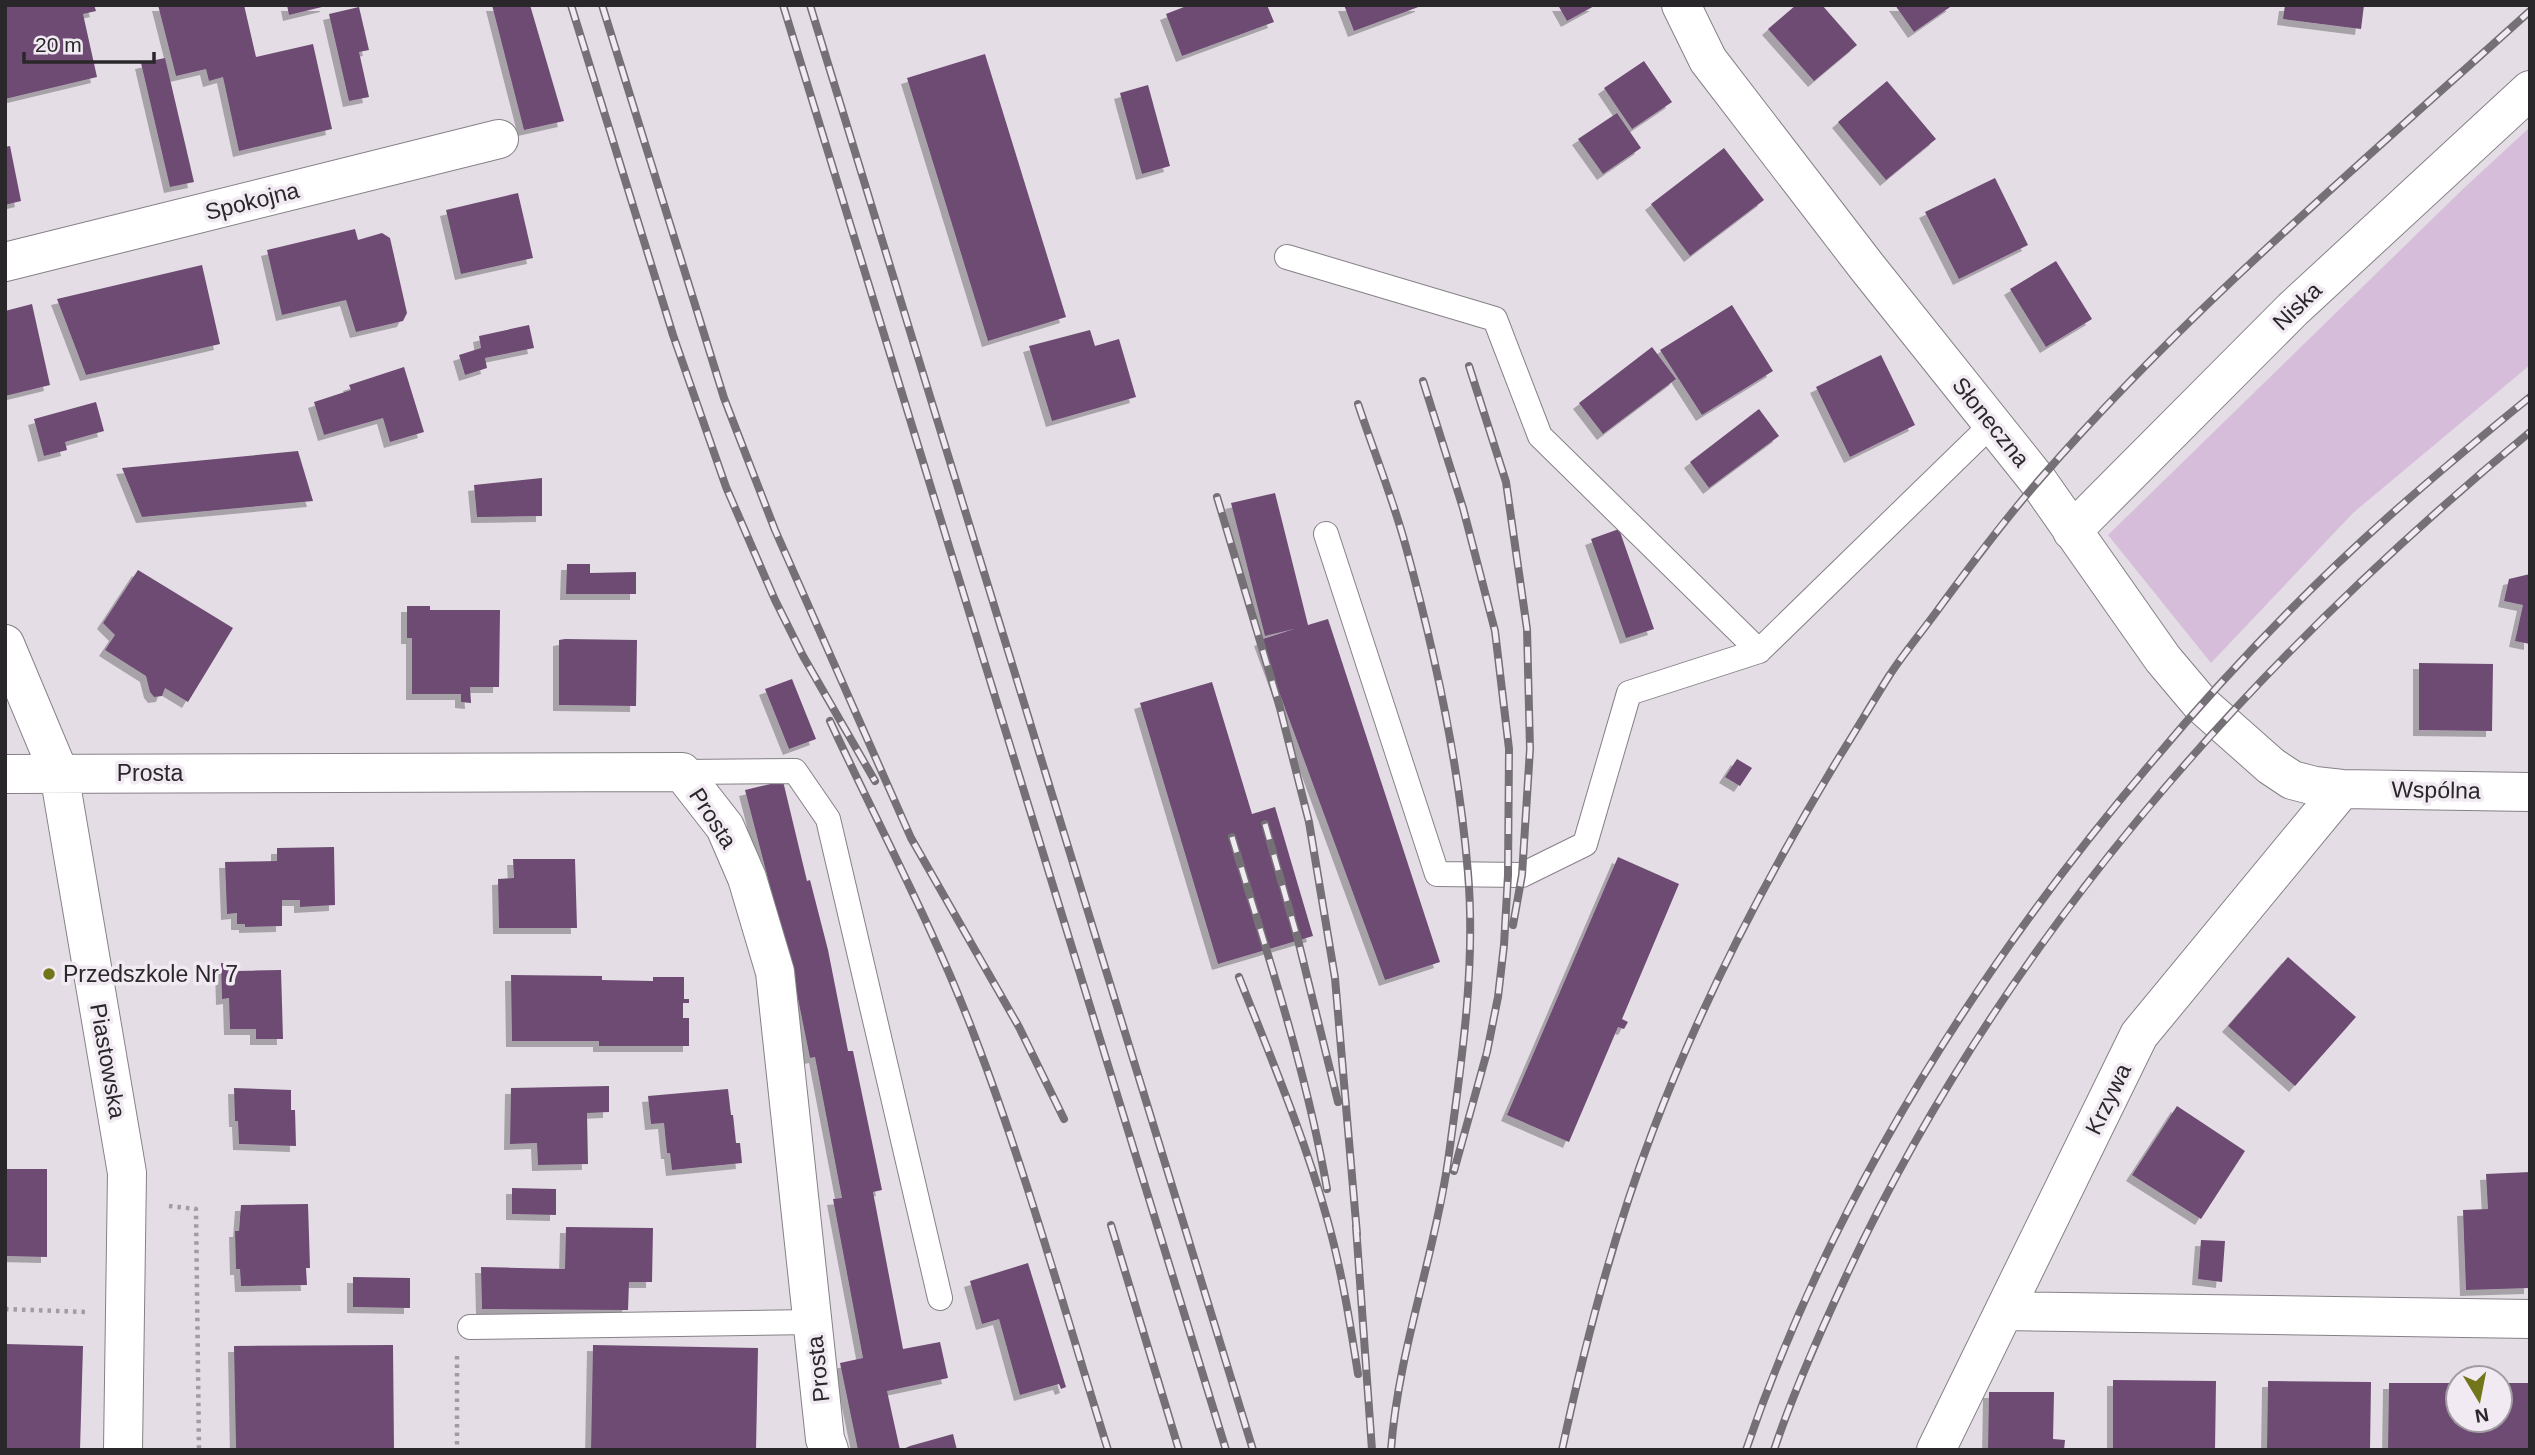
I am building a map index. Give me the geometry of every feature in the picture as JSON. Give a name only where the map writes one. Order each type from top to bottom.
[{"type":"street","name":"Słoneczna","points":[[1681,5],[1708,60],[1867,267],[2038,481],[2163,659],[2201,704],[2271,766],[2292,780],[2342,789]]},
{"type":"street","name":"Niska","points":[[2072,531],[2293,309],[2530,90]]},
{"type":"street","name":"Spokojna","points":[[5,262],[499,139]]},
{"type":"street","name":"Piastowska","points":[[5,644],[59,773],[127,1173],[123,1450]]},
{"type":"street","name":"Prosta","points":[[5,774],[682,772],[725,827],[747,878],[775,972],[828,1450]]},
{"type":"street","name":"Wspólna","points":[[2342,789],[2530,792]]},
{"type":"street","name":"Krzywa","points":[[1936,1450],[2139,1035],[2342,789]]},
{"type":"street","points":[[2004,1311],[2530,1319]]},
{"type":"lane","points":[[1287,257],[1494,318],[1540,436],[1759,651]]},
{"type":"lane","points":[[1326,534],[1437,874],[1522,875],[1585,844],[1629,693],[1759,651],[1992,424]]},
{"type":"lane","points":[[682,772],[795,771],[828,819],[940,1298]]},
{"type":"lane","points":[[470,1328],[813,1322]]},
{"type":"path","points":[[127,1203],[196,1209],[199,1450]]},
{"type":"path","points":[[5,1309],[125,1313]]},
{"type":"path","points":[[457,1450],[457,1327],[470,1328]]},
{"type":"shaded area","points":[[2530,127],[2530,365],[2353,513],[2211,663],[2108,535]]},
{"type":"building","points":[[5,5],[94,5],[96,11],[83,14],[97,77],[5,99]]},
{"type":"building","points":[[158,5],[244,5],[256,57],[313,44],[332,129],[239,151],[223,77],[209,81],[206,69],[176,76]]},
{"type":"building","points":[[287,5],[326,5],[326,6],[289,15]]},
{"type":"building","points":[[492,5],[530,5],[564,121],[524,130]]},
{"type":"building","points":[[1189,5],[1267,5],[1274,22],[1182,56],[1166,14]]},
{"type":"building","points":[[1344,5],[1421,5],[1421,6],[1354,31]]},
{"type":"building","points":[[1558,5],[1596,5],[1567,21]]},
{"type":"building","points":[[1796,5],[1822,5],[1857,45],[1814,81],[1768,29]]},
{"type":"building","points":[[1895,5],[1953,5],[1914,32]]},
{"type":"building","points":[[2285,5],[2364,5],[2361,29],[2283,19]]},
{"type":"building","points":[[359,7],[369,50],[359,52],[369,97],[349,101],[329,14]]},
{"type":"building","points":[[985,54],[1066,317],[988,341],[907,78]]},
{"type":"building","points":[[165,58],[194,182],[170,187],[141,63]]},
{"type":"building","points":[[1644,61],[1672,102],[1632,129],[1604,88]]},
{"type":"building","points":[[1887,81],[1936,139],[1886,180],[1838,122]]},
{"type":"building","points":[[1148,85],[1170,166],[1142,174],[1120,93]]},
{"type":"building","points":[[1617,113],[1641,148],[1603,174],[1578,139]]},
{"type":"building","points":[[10,146],[21,201],[5,205],[5,147]]},
{"type":"building","points":[[1724,148],[1764,200],[1690,256],[1651,204]]},
{"type":"building","points":[[1995,178],[2028,245],[1959,279],[1925,212]]},
{"type":"building","points":[[518,193],[533,258],[461,274],[446,210]]},
{"type":"building","points":[[355,229],[358,240],[382,233],[390,238],[407,313],[403,321],[356,332],[346,300],[282,315],[267,250]]},
{"type":"building","points":[[2056,261],[2092,319],[2046,347],[2010,289]]},
{"type":"building","points":[[202,265],[220,344],[86,375],[57,299]]},
{"type":"building","points":[[32,304],[50,385],[5,396],[5,311]]},
{"type":"building","points":[[1732,305],[1773,371],[1702,415],[1660,350]]},
{"type":"building","points":[[529,325],[534,348],[485,358],[487,368],[465,375],[459,355],[481,348],[479,336]]},
{"type":"building","points":[[1090,330],[1095,346],[1119,339],[1136,397],[1052,421],[1029,346]]},
{"type":"building","points":[[1652,347],[1676,379],[1603,434],[1579,403]]},
{"type":"building","points":[[1881,355],[1915,425],[1850,457],[1816,387]]},
{"type":"building","points":[[404,367],[424,432],[390,442],[383,418],[324,435],[314,402],[351,390],[349,385]]},
{"type":"building","points":[[96,402],[104,431],[65,442],[67,450],[44,456],[34,419]]},
{"type":"building","points":[[1759,409],[1779,436],[1709,488],[1690,462]]},
{"type":"building","points":[[298,451],[313,501],[142,517],[122,468]]},
{"type":"building","points":[[542,478],[542,516],[477,517],[474,485]]},
{"type":"building","points":[[1275,493],[1308,625],[1328,619],[1440,962],[1385,980],[1260,640],[1294,629],[1265,636],[1231,503]]},
{"type":"building","points":[[1619,529],[1654,629],[1626,638],[1591,539]]},
{"type":"building","points":[[567,564],[590,564],[590,573],[636,572],[636,594],[566,594]]},
{"type":"building","points":[[138,570],[233,628],[188,702],[165,688],[162,696],[154,697],[146,676],[105,650],[115,635],[103,623]]},
{"type":"building","points":[[2530,574],[2530,644],[2515,641],[2523,605],[2504,601],[2509,579]]},
{"type":"building","points":[[407,606],[430,606],[430,610],[500,610],[499,687],[470,687],[471,703],[461,702],[461,694],[412,694],[412,638],[407,638]]},
{"type":"building","points":[[559,640],[637,640],[636,706],[559,705]]},
{"type":"building","points":[[2419,663],[2493,664],[2492,731],[2419,730]]},
{"type":"building","points":[[792,679],[816,739],[789,749],[765,689]]},
{"type":"building","points":[[1212,682],[1252,814],[1275,807],[1313,936],[1218,964],[1140,703]]},
{"type":"building","points":[[1737,759],[1752,768],[1740,786],[1725,777]]},
{"type":"building","points":[[783,781],[807,881],[810,880],[828,950],[848,1051],[853,1051],[882,1190],[873,1192],[903,1349],[940,1342],[948,1378],[887,1391],[900,1450],[858,1450],[840,1363],[863,1358],[833,1199],[842,1198],[815,1057],[810,1058],[794,979],[745,790]]},
{"type":"building","points":[[334,847],[335,905],[300,907],[300,900],[282,900],[282,926],[245,927],[245,924],[237,924],[237,913],[227,914],[225,862],[277,861],[277,848]]},
{"type":"building","points":[[1618,857],[1679,884],[1622,1019],[1628,1022],[1624,1029],[1618,1027],[1569,1142],[1507,1115]]},
{"type":"building","points":[[513,859],[575,859],[577,928],[499,928],[498,879],[514,878]]},
{"type":"building","points":[[2288,957],[2356,1017],[2295,1086],[2228,1026]]},
{"type":"building","points":[[221,963],[238,963],[237,971],[281,970],[283,1039],[256,1039],[256,1029],[230,1029],[229,998],[222,999]]},
{"type":"building","points":[[511,975],[602,976],[602,980],[653,981],[653,977],[684,977],[684,999],[689,999],[689,1003],[683,1003],[683,1018],[689,1018],[689,1046],[599,1046],[599,1041],[512,1041]]},
{"type":"building","points":[[609,1086],[609,1112],[587,1113],[588,1164],[538,1165],[537,1143],[510,1144],[511,1088]]},
{"type":"building","points":[[234,1088],[291,1090],[291,1110],[295,1110],[296,1146],[239,1144]]},
{"type":"building","points":[[728,1089],[736,1143],[740,1143],[742,1163],[672,1170],[664,1123],[651,1124],[648,1096]]},
{"type":"building","points":[[2177,1106],[2245,1151],[2201,1219],[2132,1175]]},
{"type":"building","points":[[5,1169],[47,1169],[47,1257],[5,1256]]},
{"type":"building","points":[[2530,1172],[2530,1288],[2466,1290],[2463,1210],[2488,1209],[2486,1174]]},
{"type":"building","points":[[512,1188],[556,1189],[556,1215],[512,1214]]},
{"type":"building","points":[[308,1204],[310,1268],[306,1268],[307,1285],[241,1286],[240,1269],[236,1269],[235,1231],[239,1231],[241,1205]]},
{"type":"building","points":[[566,1227],[653,1228],[652,1282],[629,1282],[628,1310],[482,1309],[481,1267],[565,1269]]},
{"type":"building","points":[[2201,1240],[2225,1241],[2222,1282],[2198,1279]]},
{"type":"building","points":[[1028,1263],[1066,1387],[1061,1389],[1059,1384],[1020,1395],[999,1319],[982,1324],[970,1281]]},
{"type":"building","points":[[353,1277],[410,1278],[410,1308],[353,1307]]},
{"type":"building","points":[[5,1344],[83,1346],[80,1450],[5,1450]]},
{"type":"building","points":[[393,1345],[394,1450],[236,1450],[234,1346]]},
{"type":"building","points":[[593,1345],[758,1348],[756,1450],[591,1450]]},
{"type":"building","points":[[2113,1380],[2216,1381],[2215,1450],[2113,1450]]},
{"type":"building","points":[[2268,1381],[2371,1382],[2370,1450],[2267,1450]]},
{"type":"building","points":[[2389,1383],[2444,1383],[2444,1434],[2514,1434],[2514,1383],[2530,1383],[2530,1450],[2388,1450]]},
{"type":"building","points":[[1989,1392],[2054,1392],[2053,1439],[2065,1440],[2064,1450],[1988,1450]]},
{"type":"building","points":[[953,1434],[957,1450],[901,1450],[910,1446]]},
{"type":"railway","points":[[571,5],[673,335],[726,487],[775,600],[803,656],[875,781]]},
{"type":"railway","points":[[602,5],[724,398],[775,530],[911,838],[1019,1027],[1064,1119]]},
{"type":"railway","points":[[783,5],[1226,1450]]},
{"type":"railway","points":[[810,5],[1253,1450]]},
{"type":"railway","points":[[1562,1450],[1612,1250],[1671,1084],[1713,989],[1760,895],[1811,804],[1895,668],[2027,494],[2098,415],[2278,237],[2530,11]]},
{"type":"railway","points":[[1469,366],[1506,482],[1527,629],[1530,749],[1522,875],[1513,925]]},
{"type":"railway","points":[[1423,381],[1463,508],[1495,631],[1509,749],[1508,875],[1498,997],[1487,1052],[1454,1171]]},
{"type":"railway","points":[[1746,1450],[1781,1356],[1822,1264],[1867,1174],[1916,1087],[2027,921],[2087,841],[2151,763],[2265,636],[2387,518],[2530,397]]},
{"type":"railway","points":[[1358,404],[1401,529],[1436,668],[1459,791],[1470,909],[1466,1017],[1448,1161],[1408,1341],[1391,1450]]},
{"type":"railway","points":[[1774,1450],[1824,1324],[1905,1160],[1976,1041],[2054,928],[2138,819],[2229,715],[2325,616],[2426,522],[2530,432]]},
{"type":"railway","points":[[1217,497],[1280,708],[1309,822],[1335,978],[1357,1234]]},
{"type":"railway","points":[[830,721],[925,919],[976,1040],[1029,1192],[1108,1450]]},
{"type":"railway","points":[[1265,824],[1298,940],[1338,1102]]},
{"type":"railway","points":[[1232,837],[1297,1055],[1327,1189]]},
{"type":"railway","points":[[1239,977],[1287,1098],[1319,1191],[1342,1279],[1358,1374]]},
{"type":"railway","points":[[1111,1225],[1179,1450]]},
{"type":"railway","points":[[1356,1226],[1372,1450]]},
{"type":"place","name":"Przedszkole Nr 7","points":[[49,974]]}]
